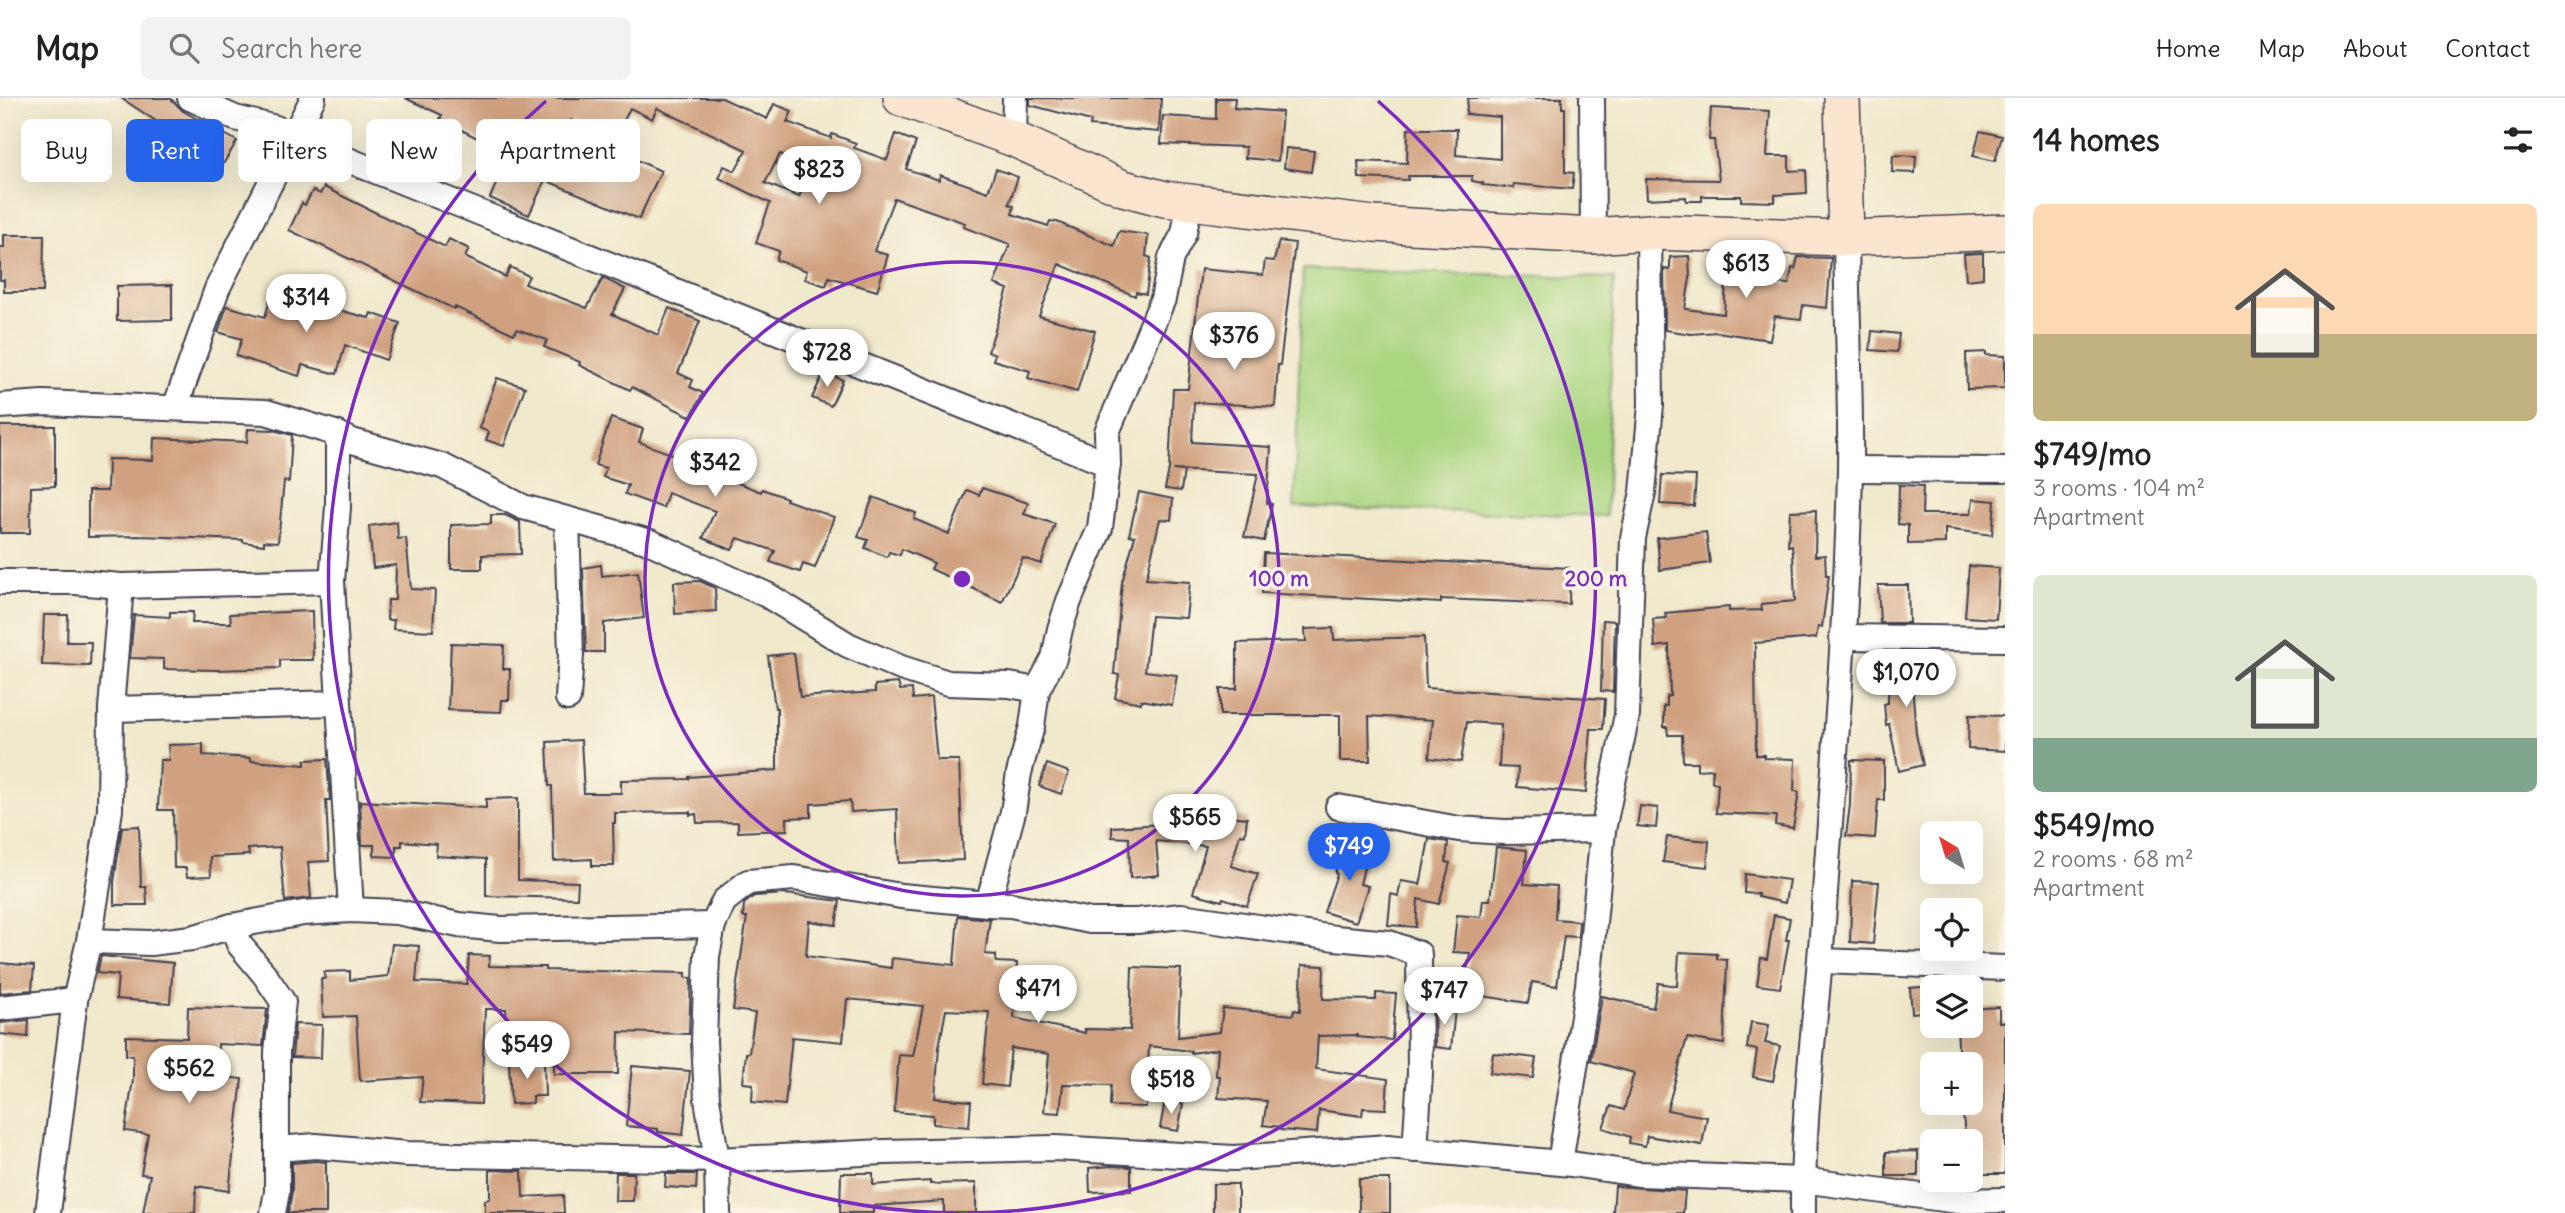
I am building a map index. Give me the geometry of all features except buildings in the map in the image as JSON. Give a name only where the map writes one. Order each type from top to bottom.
[{"type":"street","points":[[190,98],[239,119]]},
{"type":"street","points":[[302,119],[313,98]]},
{"type":"street","points":[[901,98],[1014,139],[1123,188],[1165,200],[1374,224],[1593,236],[1649,232],[1846,238],[2005,232]]},
{"type":"street","points":[[1014,139],[1015,98]]},
{"type":"street","points":[[1592,98],[1593,236]]},
{"type":"street","points":[[1802,1213],[1812,1036],[1821,961],[1842,637],[1850,469],[1842,98]]},
{"type":"street","points":[[352,162],[1108,464]]},
{"type":"street","points":[[175,408],[217,289],[271,182]]},
{"type":"street","points":[[988,904],[1013,812],[1037,690],[1054,658],[1073,590],[1100,528],[1108,464],[1107,432],[1163,299],[1171,258],[1184,233],[1190,201]]},
{"type":"street","points":[[1560,1163],[1588,985],[1603,830],[1627,715],[1633,538],[1643,492],[1651,405],[1649,232]]},
{"type":"street","points":[[0,406],[43,402],[266,412],[338,434],[352,441],[442,466],[523,507],[650,542],[767,595],[848,645],[901,668],[948,683],[1009,685],[1037,690]]},
{"type":"street","points":[[338,434],[338,507],[332,581],[351,909]]},
{"type":"street","points":[[1850,469],[2005,470]]},
{"type":"street","points":[[567,519],[570,655],[568,698]]},
{"type":"street","points":[[0,582],[76,582],[121,586],[332,581]]},
{"type":"street","points":[[48,1213],[75,1000],[89,941],[110,810],[111,709],[121,586]]},
{"type":"street","points":[[1842,637],[2005,639]]},
{"type":"street","points":[[111,709],[338,703]]},
{"type":"street","points":[[1338,807],[1459,829],[1504,832],[1603,830]]},
{"type":"street","points":[[718,1213],[717,1160],[707,1099],[704,1041],[707,956],[713,925],[724,901],[748,881],[794,878],[901,896],[1011,905],[1090,921],[1137,921],[1181,916],[1390,943],[1419,954],[1420,1073],[1415,1150]]},
{"type":"street","points":[[89,941],[150,943],[192,938],[232,926],[303,913],[351,909],[397,912],[459,925],[500,929],[713,925]]},
{"type":"street","points":[[232,926],[239,944],[283,1002],[277,1051],[277,1192],[273,1213]]},
{"type":"street","points":[[1821,961],[2005,968]]},
{"type":"street","points":[[0,1008],[75,1000]]},
{"type":"street","points":[[277,1149],[316,1146],[407,1154],[717,1160],[1055,1148],[1234,1158],[1388,1147],[1560,1163],[1638,1174],[1802,1181],[1958,1202],[2005,1200]]},
{"type":"green space","points":[[1303,269],[1614,278],[1606,516],[1294,507]]}]
